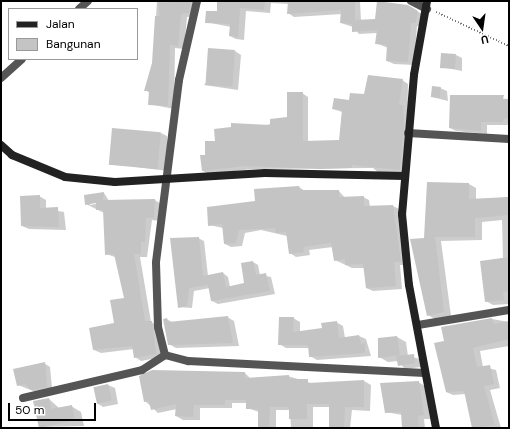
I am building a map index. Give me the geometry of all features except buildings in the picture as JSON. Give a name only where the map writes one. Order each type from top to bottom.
[{"type":"street","points":[[80,8],[88,1]]},
{"type":"street","points":[[165,355],[158,326],[156,263],[168,180],[179,80],[197,1]]},
{"type":"street","points":[[411,1],[427,5],[414,75],[402,214],[409,285],[418,325],[425,373],[436,428]]},
{"type":"street","points":[[1,78],[21,60]]},
{"type":"street","points":[[408,133],[509,139]]},
{"type":"street","points":[[1,145],[12,155],[65,176],[115,182],[265,173],[405,176]]},
{"type":"street","points":[[418,325],[509,310]]},
{"type":"street","points":[[23,398],[142,370],[165,355],[188,361],[425,373]]},
{"type":"path","points":[[427,5],[509,46]]}]
